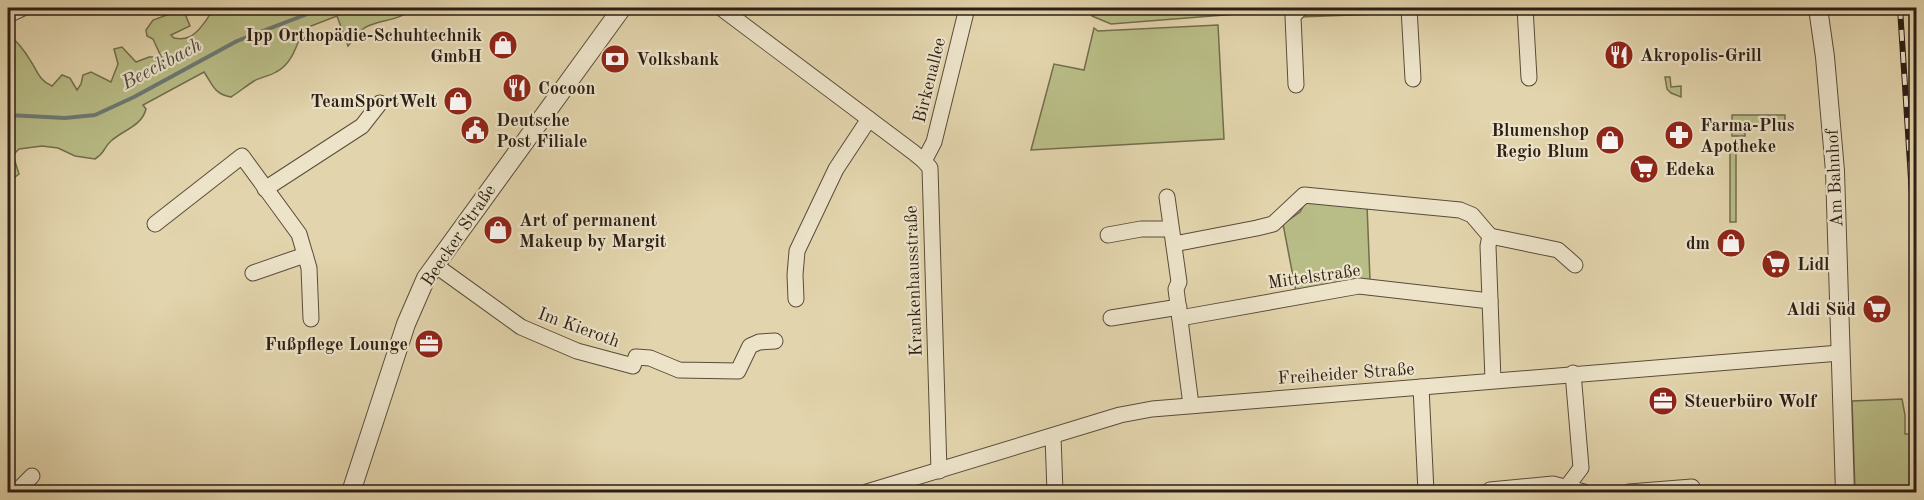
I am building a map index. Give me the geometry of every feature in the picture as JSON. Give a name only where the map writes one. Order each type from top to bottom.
[{"type":"street","points":[[8,15],[23,8]]},
{"type":"street","name":"Beecker Straße","points":[[351,492],[406,324],[426,278],[622,8]]},
{"type":"street","points":[[721,8],[924,161]]},
{"type":"street","name":"Birkenallee","points":[[924,161],[934,142],[967,8]]},
{"type":"street","points":[[1296,86],[1293,16],[1301,8]]},
{"type":"street","points":[[1409,8],[1413,79]]},
{"type":"street","points":[[1525,8],[1528,78]]},
{"type":"street","name":"Am Bahnhof","points":[[1818,8],[1825,57],[1835,171],[1845,492]]},
{"type":"street","points":[[265,189],[362,126],[380,103]]},
{"type":"street","points":[[796,298],[796,251],[836,169],[869,119]]},
{"type":"street","points":[[155,224],[242,156],[299,234],[309,268],[311,319]]},
{"type":"street","name":"Krankenhausstraße","points":[[924,161],[930,168],[939,471]]},
{"type":"street","points":[[1108,235],[1141,229],[1173,236],[1257,228],[1273,224],[1304,195],[1460,210],[1472,215],[1490,236],[1558,250],[1575,265]]},
{"type":"street","points":[[1167,197],[1179,282],[1176,289],[1191,405]]},
{"type":"street","points":[[1490,236],[1488,246],[1493,380]]},
{"type":"street","points":[[253,273],[305,255]]},
{"type":"street","name":"Im Kieroth","points":[[435,265],[521,327],[577,351],[633,366],[636,357],[650,358],[680,370],[738,371],[750,346],[759,342],[775,341]]},
{"type":"street","name":"Mittelstraße","points":[[1111,318],[1179,312],[1359,286],[1490,301]]},
{"type":"street","name":"Freiheider Straße","points":[[867,492],[1120,415],[1152,409],[1840,353]]},
{"type":"street","points":[[1566,490],[1581,468],[1573,374]]},
{"type":"street","points":[[1421,387],[1426,492]]},
{"type":"street","points":[[1053,436],[1054,492]]},
{"type":"street","points":[[16,492],[32,476]]},
{"type":"street","points":[[1490,490],[1553,484],[1566,490],[1584,492]]},
{"type":"street","points":[[1629,492],[1692,487]]},
{"type":"green space","points":[[212,8],[412,8],[397,18],[365,27],[348,46],[337,16],[303,29],[293,54],[282,69],[254,81],[231,97],[217,91],[204,72],[143,105],[146,109],[141,120],[111,141],[95,159],[75,156],[58,148],[42,146],[19,149],[13,155],[19,174],[8,181],[8,34],[23,49],[44,81],[52,86],[62,75],[70,78],[77,90],[83,75],[91,72],[111,82],[118,64],[114,49],[122,47],[136,62],[149,57],[154,57],[158,64],[163,61],[153,39],[147,36],[146,30],[153,20],[183,9],[190,26],[171,35],[174,38],[186,38],[200,29]]},
{"type":"green space","points":[[1095,8],[1290,8],[1111,24],[1092,16]]},
{"type":"green space","points":[[1310,8],[1403,8],[1403,13],[1301,17]]},
{"type":"green space","points":[[1218,25],[1224,139],[1031,150],[1054,64],[1084,70],[1094,28],[1098,31]]},
{"type":"green space","points":[[1665,77],[1670,77],[1671,87],[1681,86],[1681,97],[1667,89]]},
{"type":"green space","points":[[1732,115],[1785,115],[1785,126],[1745,125],[1745,136],[1732,136]]},
{"type":"green space","points":[[1730,147],[1736,147],[1736,222],[1730,222]]},
{"type":"green space","points":[[1306,201],[1367,205],[1370,280],[1296,292],[1283,224],[1300,212]]},
{"type":"green space","points":[[1902,399],[1905,434],[1916,434],[1916,492],[1855,492],[1852,401]]},
{"type":"waterway","name":"Beeckbach","points":[[8,115],[65,118],[95,115],[134,97],[237,41],[323,8]]},
{"type":"railway","points":[[1900,8],[1916,257]]},
{"type":"place","name":"Ipp Orthopädie-Schuhtechnik GmbH","points":[[503,45]]},
{"type":"place","name":"Akropolis-Grill","points":[[1619,55]]},
{"type":"place","name":"Volksbank","points":[[615,59]]},
{"type":"place","name":"Cocoon","points":[[517,88]]},
{"type":"place","name":"TeamSportWelt","points":[[458,101]]},
{"type":"place","name":"Deutsche Post Filiale","points":[[475,130]]},
{"type":"place","name":"Farma-Plus Apotheke","points":[[1679,135]]},
{"type":"place","name":"Blumenshop Regio Blum","points":[[1610,140]]},
{"type":"place","name":"Edeka","points":[[1644,169]]},
{"type":"place","name":"Art of permanent Makeup by Margit","points":[[498,230]]},
{"type":"place","name":"dm","points":[[1731,243]]},
{"type":"place","name":"Lidl","points":[[1776,264]]},
{"type":"place","name":"Aldi Süd","points":[[1877,309]]},
{"type":"place","name":"Fußpflege Lounge","points":[[429,344]]},
{"type":"place","name":"Steuerbüro Wolf","points":[[1663,401]]}]
